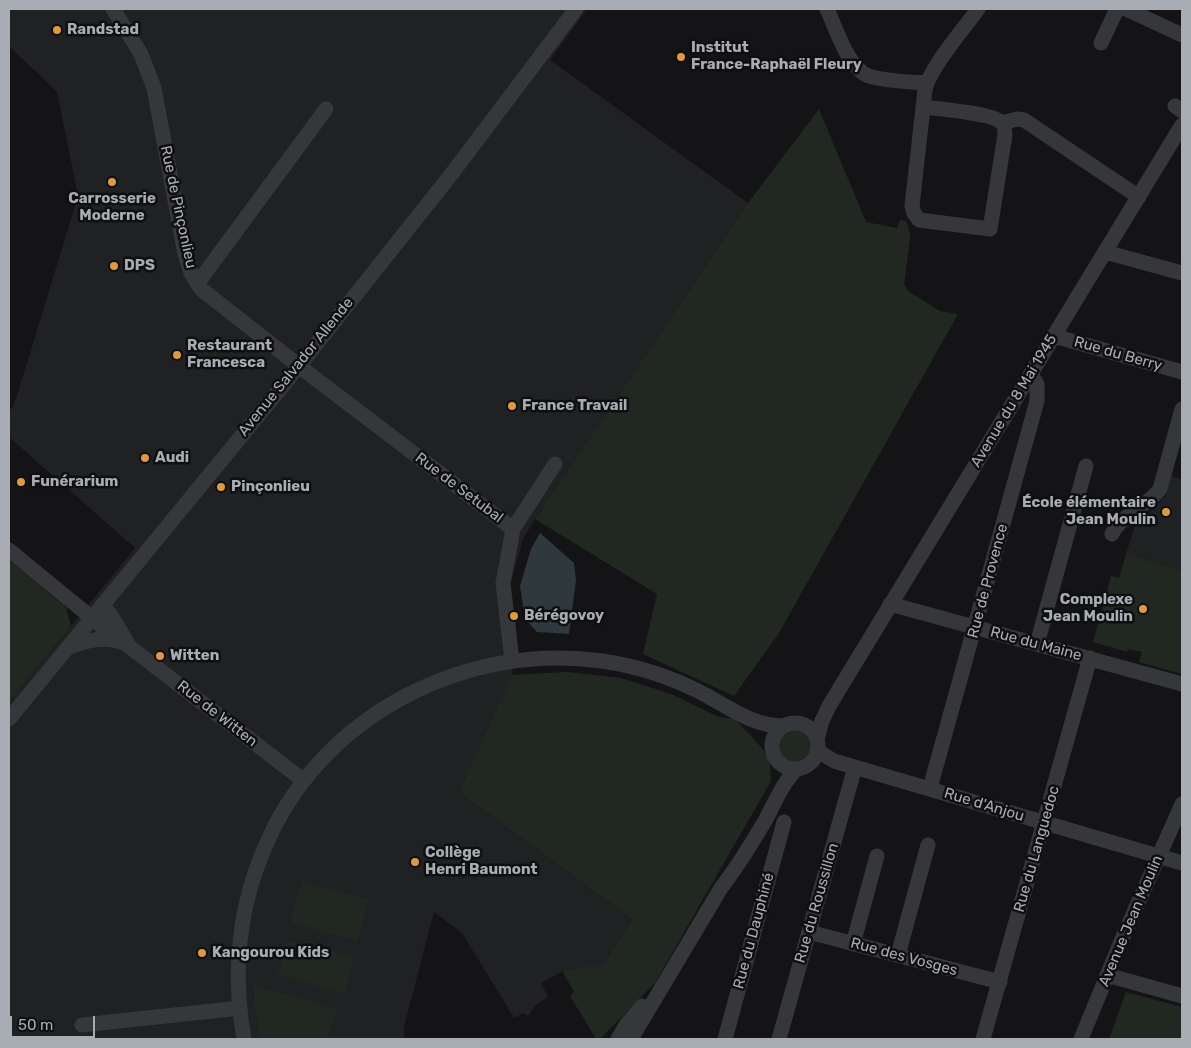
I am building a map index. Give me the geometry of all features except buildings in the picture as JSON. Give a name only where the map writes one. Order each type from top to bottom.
[{"type":"street","name":"Rue de Pinçonlieu","points":[[113,9],[141,54],[154,88],[185,254],[191,273],[197,284],[205,292],[299,366]]},
{"type":"street","name":"Avenue Salvador Allende","points":[[9,720],[102,604],[299,366],[450,176],[576,9]]},
{"type":"street","points":[[827,9],[852,62],[863,74],[873,77],[927,83]]},
{"type":"street","points":[[923,107],[992,117],[1002,123],[1005,135],[990,229],[919,220],[912,206],[923,107],[927,83],[933,71],[978,9]]},
{"type":"street","points":[[1101,43],[1117,9]]},
{"type":"street","points":[[1126,9],[1182,35]]},
{"type":"street","points":[[1147,9],[1182,24]]},
{"type":"street","points":[[197,284],[326,110]]},
{"type":"street","points":[[1002,123],[1018,119],[1024,120],[1139,197]]},
{"type":"street","name":"Avenue du 8 Mai 1945","points":[[817,745],[824,715],[846,677],[1182,125]]},
{"type":"street","points":[[1105,252],[1182,273]]},
{"type":"street","name":"Rue du Berry","points":[[1054,336],[1182,372]]},
{"type":"street","name":"Rue de Setubal","points":[[299,366],[513,529],[503,583],[512,661]]},
{"type":"street","name":"Rue de Provence","points":[[930,788],[1037,401],[1037,384],[1031,374]]},
{"type":"street","points":[[1112,534],[1118,525],[1160,489],[1182,409]]},
{"type":"street","points":[[513,529],[555,464]]},
{"type":"street","points":[[1037,644],[1086,466]]},
{"type":"street","name":"Rue de Witten","points":[[9,550],[126,645],[304,781]]},
{"type":"street","name":"Rue de Witten","points":[[102,604],[111,615],[126,645]]},
{"type":"street","name":"Rue du Maine","points":[[890,604],[1182,684]]},
{"type":"street","points":[[67,648],[97,639],[109,639],[126,645]]},
{"type":"street","points":[[244,1039],[240,1008],[239,954],[243,918],[252,884],[270,836],[304,781],[339,743],[391,704],[422,687],[475,668],[512,661],[570,658],[623,665],[678,682],[755,722],[770,726],[790,724],[809,728],[817,745],[815,757],[809,764],[798,769],[787,781],[751,835]]},
{"type":"street","name":"Rue du Languedoc","points":[[983,1039],[1090,658]]},
{"type":"street","name":"Avenue du 8 Mai 1945","points":[[790,724],[816,710],[846,677]]},
{"type":"street","points":[[730,710],[761,736],[784,767],[798,769]]},
{"type":"street","points":[[631,1039],[720,888],[737,867],[777,776],[774,736],[790,724]]},
{"type":"street","name":"Rue d'Anjou","points":[[817,745],[830,760],[1182,863]]},
{"type":"street","name":"Rue du Roussillon","points":[[779,1039],[809,932],[848,765]]},
{"type":"street","name":"Avenue Jean Moulin","points":[[1081,1039],[1182,804]]},
{"type":"street","name":"Rue du Dauphiné","points":[[725,1039],[784,822]]},
{"type":"street","points":[[751,835],[776,852]]},
{"type":"street","points":[[898,956],[928,845]]},
{"type":"street","points":[[852,944],[877,856]]},
{"type":"street","name":"Rue des Vosges","points":[[809,932],[1000,982]]},
{"type":"street","points":[[1107,975],[1182,996]]},
{"type":"street","points":[[618,1039],[631,1018],[662,985]]},
{"type":"street","points":[[82,1025],[240,1008]]},
{"type":"shaded area","points":[[9,9],[587,9],[550,60],[748,203],[535,519],[523,539],[510,586],[516,626],[512,676],[459,792],[632,919],[602,967],[581,967],[563,971],[541,983],[548,997],[536,1005],[528,1016],[523,1013],[514,1018],[462,933],[434,912],[404,1027],[404,1039],[329,1038],[336,1008],[253,987],[260,1039],[9,1039],[9,702],[135,548],[9,437],[9,413],[16,399],[78,196],[57,92],[9,46]]},
{"type":"shaded area","points":[[819,109],[866,222],[897,228],[900,220],[906,221],[910,239],[904,284],[908,291],[940,311],[958,314],[779,633],[734,696],[643,654],[657,594],[535,519],[748,203]]},
{"type":"shaded area","name":"École élémentaire Jean Moulin","points":[[1182,474],[1182,570],[1126,554],[1134,528],[1166,496],[1171,476],[1181,479]]},
{"type":"shaded area","points":[[540,533],[574,563],[576,580],[569,634],[537,632],[525,619],[520,586],[531,549]]},
{"type":"shaded area","name":"Complexe Jean Moulin","points":[[1126,554],[1182,570],[1182,674],[1139,662],[1142,652],[1128,649],[1127,652],[1093,642],[1111,576],[1119,578]]},
{"type":"shaded area","points":[[9,560],[66,607],[71,626],[9,702]]},
{"type":"shaded area","points":[[567,672],[621,678],[671,694],[719,717],[735,719],[762,748],[770,764],[771,781],[655,983],[600,1039],[596,1039],[570,996],[574,992],[562,971],[581,967],[602,967],[632,919],[459,792],[512,675]]},
{"type":"shaded area","points":[[794,730],[806,735],[811,747],[806,759],[794,764],[782,759],[777,747],[782,735]]},
{"type":"shaded area","points":[[302,881],[369,899],[357,941],[290,922]]},
{"type":"shaded area","points":[[287,940],[354,958],[345,993],[278,975]]},
{"type":"shaded area","points":[[253,986],[337,1008],[329,1037],[335,1039],[260,1039]]},
{"type":"shaded area","points":[[1126,992],[1182,1007],[1182,1039],[1109,1039]]},
{"type":"place","name":"Randstad","points":[[57,30]]},
{"type":"place","name":"Institut France-Raphaël Fleury","points":[[681,57]]},
{"type":"place","name":"Carrosserie Moderne","points":[[112,182]]},
{"type":"place","name":"DPS","points":[[114,266]]},
{"type":"place","name":"Restaurant Francesca","points":[[177,355]]},
{"type":"place","name":"France Travail","points":[[512,406]]},
{"type":"place","name":"Audi","points":[[145,458]]},
{"type":"place","name":"Funérarium","points":[[21,482]]},
{"type":"place","name":"Pinçonlieu","points":[[221,487]]},
{"type":"place","name":"École élémentaire Jean Moulin","points":[[1166,512]]},
{"type":"place","name":"Complexe Jean Moulin","points":[[1143,609]]},
{"type":"place","name":"Bérégovoy","points":[[514,616]]},
{"type":"place","name":"Witten","points":[[160,656]]},
{"type":"place","name":"Collège Henri Baumont","points":[[415,862]]},
{"type":"place","name":"Kangourou Kids","points":[[202,953]]}]
